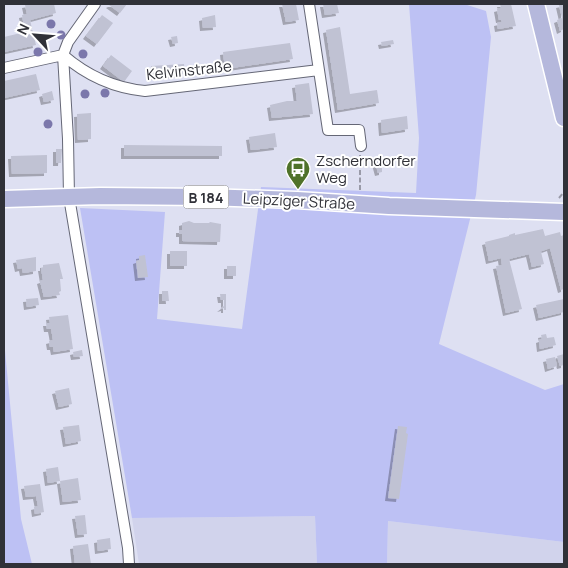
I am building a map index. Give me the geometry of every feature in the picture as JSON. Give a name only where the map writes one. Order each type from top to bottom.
[{"type":"main road","points":[[536,4],[564,118]]},
{"type":"main road","name":"Leipziger Straße","points":[[4,199],[215,197],[449,209],[564,212]]},
{"type":"street","points":[[95,4],[68,42],[63,56],[69,197],[128,548],[129,564]]},
{"type":"street","points":[[309,4],[328,130],[359,130],[361,146]]},
{"type":"street","points":[[4,68],[63,56]]},
{"type":"street","name":"Kelvinstraße","points":[[63,56],[77,67],[110,83],[126,89],[145,91],[319,70]]},
{"type":"path","points":[[360,167],[360,191]]},
{"type":"shaded area","points":[[409,4],[464,4],[486,11],[491,37],[476,195],[439,344],[545,390],[564,384],[564,542],[388,521],[387,564],[317,564],[315,516],[132,518],[80,208],[165,212],[157,319],[242,329],[261,187],[416,193],[419,138]]},
{"type":"shaded area","points":[[4,340],[21,519],[32,564],[4,564]]},
{"type":"shaded area","points":[[315,516],[317,564],[139,564],[132,518]]},
{"type":"shaded area","points":[[388,521],[564,542],[564,564],[387,564]]},
{"type":"building","points":[[54,4],[56,13],[30,20],[36,45],[4,52],[4,37],[25,32],[22,15],[27,14],[25,5]]},
{"type":"building","points":[[127,4],[120,13],[109,5]]},
{"type":"building","points":[[282,4],[296,4],[299,20],[286,22]]},
{"type":"building","points":[[323,4],[337,4],[339,13],[325,15]]},
{"type":"building","points":[[500,4],[511,4],[516,26],[498,29],[497,23],[502,22],[499,20],[497,9],[501,8]]},
{"type":"building","points":[[564,4],[564,29],[560,31],[557,20],[562,18],[559,5]]},
{"type":"building","points":[[102,15],[113,23],[97,44],[86,36]]},
{"type":"building","points":[[215,15],[216,27],[203,28],[202,18]]},
{"type":"building","points":[[340,27],[350,94],[377,90],[379,103],[338,110],[326,30]]},
{"type":"building","points":[[177,36],[178,43],[173,44],[171,37]]},
{"type":"building","points":[[393,40],[394,44],[382,46],[381,42]]},
{"type":"building","points":[[290,43],[293,59],[225,69],[223,52]]},
{"type":"building","points":[[111,55],[132,71],[124,82],[103,66]]},
{"type":"building","points":[[184,64],[185,74],[151,77],[151,66]]},
{"type":"building","points":[[36,74],[40,90],[4,98],[4,81]]},
{"type":"building","points":[[309,83],[313,114],[272,118],[270,105],[297,101],[295,85]]},
{"type":"building","points":[[52,91],[54,100],[44,102],[42,94]]},
{"type":"building","points":[[91,113],[91,139],[78,140],[77,114]]},
{"type":"building","points":[[407,116],[408,129],[382,133],[381,120]]},
{"type":"building","points":[[275,133],[277,147],[251,150],[249,137]]},
{"type":"building","points":[[124,145],[222,146],[222,156],[124,156]]},
{"type":"building","points":[[56,149],[62,149],[61,163],[56,163]]},
{"type":"building","points":[[47,155],[47,173],[12,174],[11,156]]},
{"type":"building","points":[[384,161],[385,166],[382,166],[382,172],[378,173],[375,162]]},
{"type":"building","points":[[189,221],[194,223],[210,222],[221,224],[220,242],[182,241],[182,234],[179,234],[179,230],[182,230],[182,223]]},
{"type":"building","points":[[543,229],[545,236],[560,232],[561,236],[564,235],[564,289],[561,290],[550,248],[539,252],[541,252],[544,264],[532,267],[529,254],[509,259],[522,309],[506,313],[496,266],[502,265],[501,258],[489,261],[485,242],[515,233],[515,235]]},
{"type":"building","points":[[170,251],[187,251],[187,266],[170,266]]},
{"type":"building","points":[[145,255],[148,277],[138,278],[136,261],[139,260],[139,256]]},
{"type":"building","points":[[36,257],[36,271],[23,273],[22,268],[18,269],[16,260]]},
{"type":"building","points":[[59,263],[63,279],[60,279],[60,295],[44,297],[40,281],[43,280],[41,268],[43,268],[43,265]]},
{"type":"building","points":[[227,266],[236,266],[236,276],[227,276]]},
{"type":"building","points":[[162,291],[168,291],[169,301],[162,301]]},
{"type":"building","points":[[220,294],[226,294],[226,310],[224,308],[220,309],[224,306],[224,300],[221,300]]},
{"type":"building","points":[[38,298],[39,305],[27,307],[26,299]]},
{"type":"building","points":[[564,299],[564,312],[539,318],[536,305]]},
{"type":"building","points":[[68,315],[73,349],[54,352],[53,347],[50,347],[49,341],[53,340],[51,329],[47,329],[46,323],[50,323],[49,317]]},
{"type":"building","points":[[546,334],[547,338],[554,337],[556,345],[540,349],[539,340],[542,339],[541,335]]},
{"type":"building","points":[[82,350],[83,356],[74,357],[73,352]]},
{"type":"building","points":[[564,354],[564,365],[560,366],[557,356]]},
{"type":"building","points":[[555,357],[557,366],[548,369],[546,359]]},
{"type":"building","points":[[69,388],[72,404],[59,407],[55,391]]},
{"type":"building","points":[[79,425],[81,441],[66,444],[63,427]]},
{"type":"building","points":[[398,426],[407,427],[406,433],[408,434],[399,499],[388,498]]},
{"type":"building","points":[[58,467],[60,481],[48,483],[46,469]]},
{"type":"building","points":[[78,478],[81,500],[63,502],[60,481]]},
{"type":"building","points":[[40,484],[44,512],[35,514],[34,507],[38,506],[36,496],[26,497],[24,486]]},
{"type":"building","points":[[85,515],[87,534],[78,535],[75,516]]},
{"type":"building","points":[[110,538],[111,549],[98,551],[97,540]]},
{"type":"building","points":[[88,544],[91,564],[75,564],[73,546]]},
{"type":"place","name":"Zscherndorfer Weg","points":[[298,190]]}]
